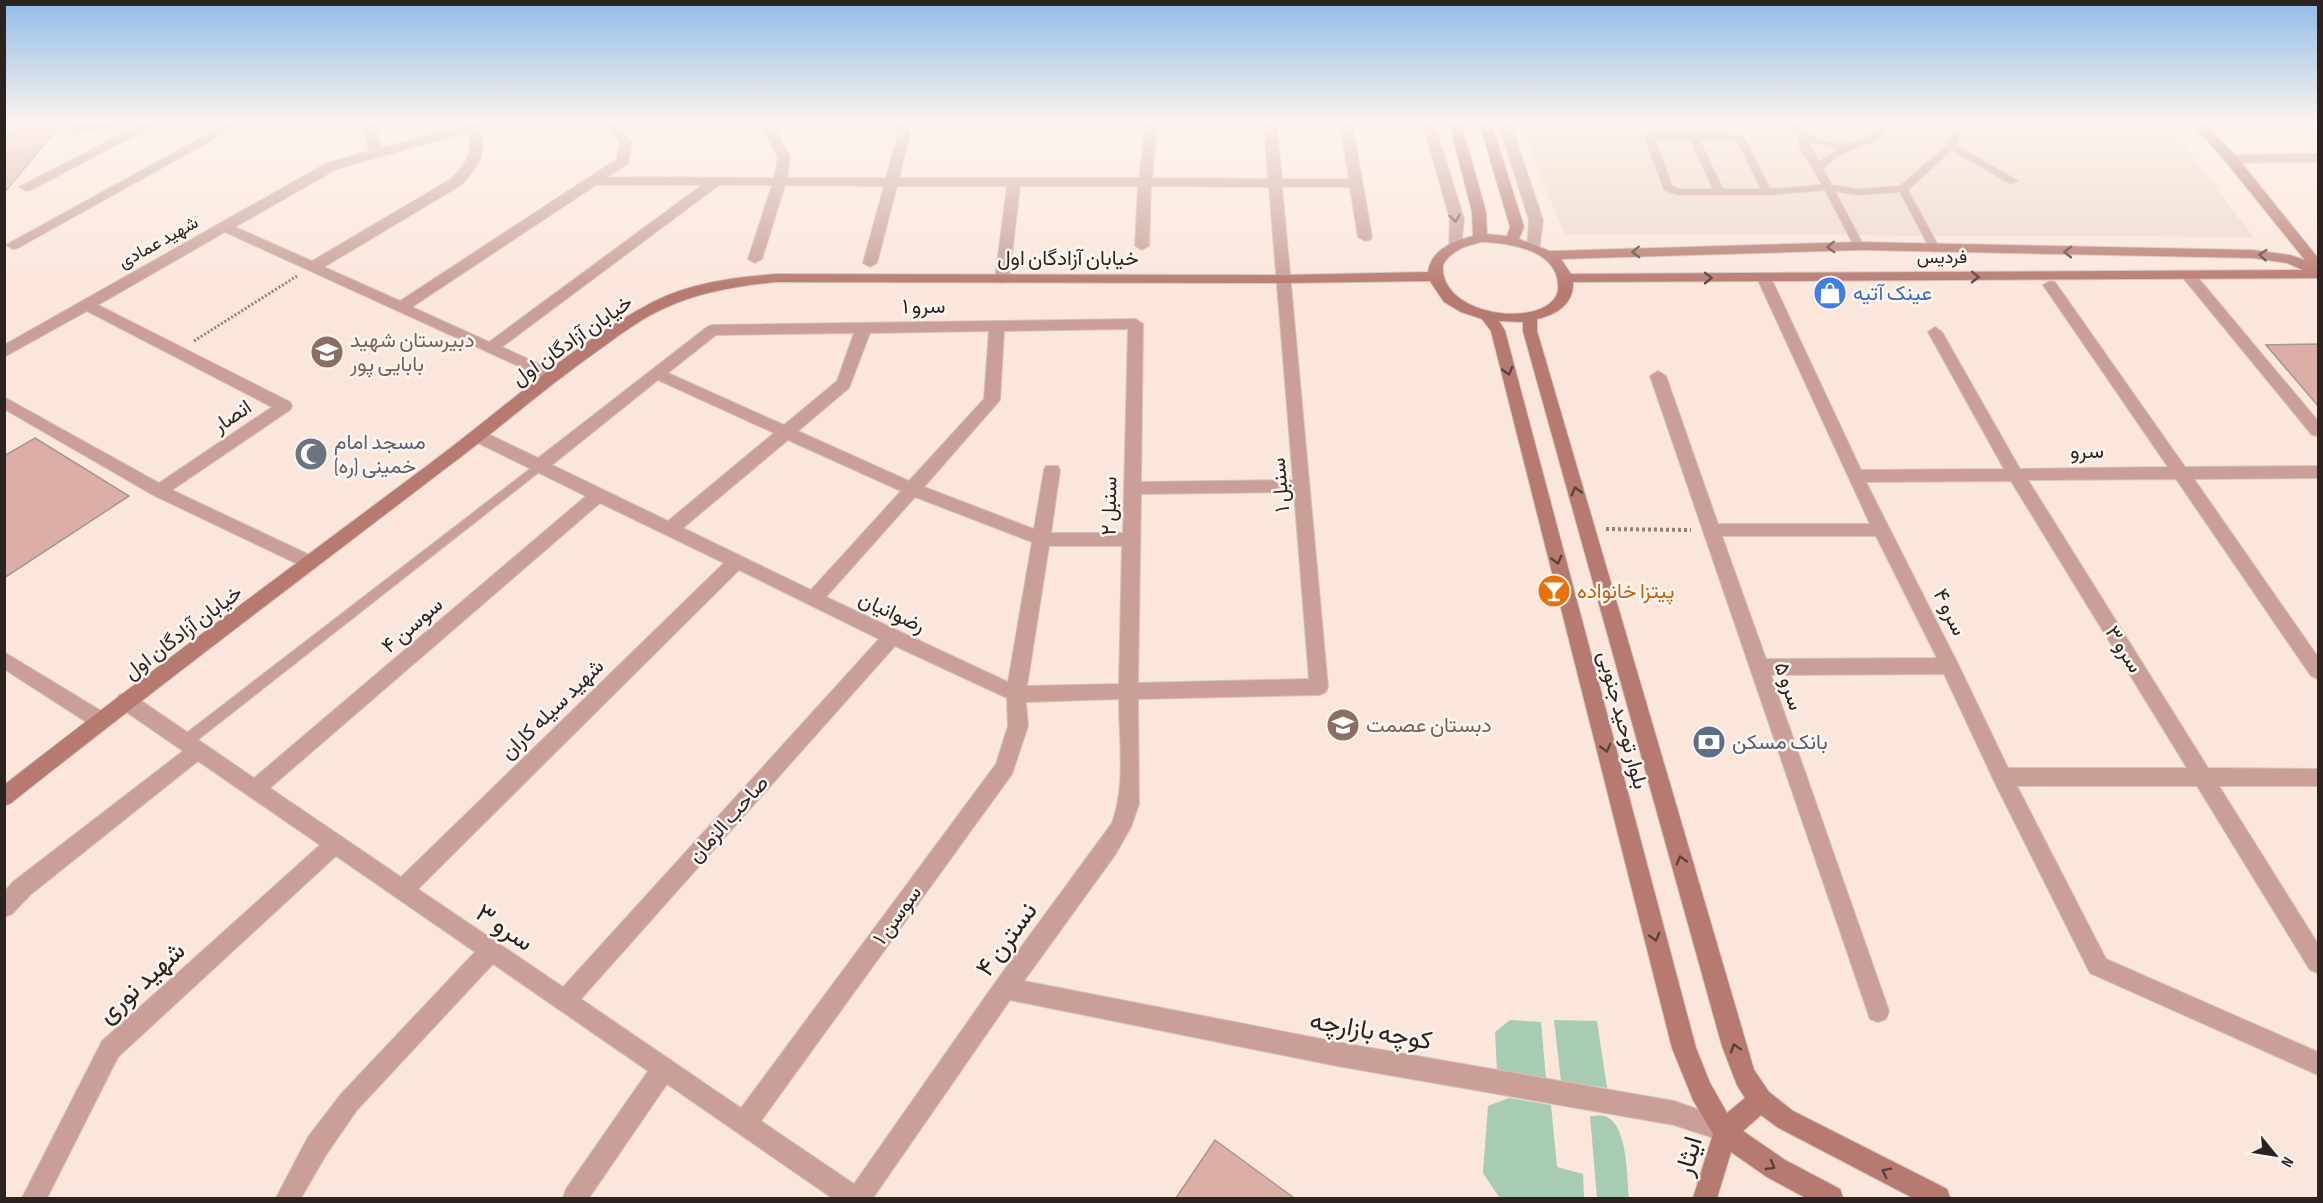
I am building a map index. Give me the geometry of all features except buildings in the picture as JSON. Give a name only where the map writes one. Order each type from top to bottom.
[{"type":"main road","points":[[1470,178],[1479,212],[1480,238]]},
{"type":"main road","points":[[1502,178],[1517,227],[1512,240]]},
{"type":"main road","points":[[2246,178],[2319,271]]},
{"type":"main road","points":[[1480,238],[1512,240],[1541,251],[1559,266],[1566,278],[1566,291],[1560,302],[1547,311],[1530,317],[1510,319],[1468,310],[1452,300],[1441,289],[1435,276],[1436,264],[1443,253],[1456,245],[1480,238]]},
{"type":"main road","points":[[1541,251],[1859,246],[2253,254],[2290,259],[2319,271]]},
{"type":"main road","name":"فردیس","points":[[1566,278],[2189,276],[2319,271]]},
{"type":"main road","name":"خیابان آزادگان اول","points":[[4,797],[126,701],[478,436],[551,376],[625,324],[662,304],[701,290],[740,281],[776,278],[1286,279],[1435,276]]},
{"type":"main road","name":"بلوار توحید جنوبی","points":[[1488,316],[1498,331],[1684,1048],[1695,1081],[1726,1130],[1764,1162],[1831,1198]]},
{"type":"main road","name":"بلوار توحید جنوبی","points":[[1530,317],[1530,331],[1734,1046],[1745,1077],[1761,1100],[1785,1119],[1938,1198]]},
{"type":"main road","points":[[1726,1130],[1761,1100]]},
{"type":"main road","name":"ایثار","points":[[1705,1198],[1726,1130]]},
{"type":"street","points":[[26,187],[43,178]]},
{"type":"street","points":[[13,245],[135,178]]},
{"type":"street","name":"شهید عمادی","points":[[4,352],[310,178]]},
{"type":"street","points":[[313,267],[460,178]]},
{"type":"street","points":[[401,307],[597,178]]},
{"type":"street","points":[[755,259],[781,178]]},
{"type":"street","points":[[870,263],[893,178]]},
{"type":"street","points":[[1142,246],[1145,178]]},
{"type":"street","name":"سنبل ۱","points":[[1276,178],[1318,687]]},
{"type":"street","points":[[1355,178],[1365,237]]},
{"type":"street","points":[[1445,178],[1457,219],[1456,245]]},
{"type":"street","points":[[1522,178],[1536,220],[1541,251]]},
{"type":"street","points":[[593,181],[1356,183]]},
{"type":"street","points":[[491,348],[716,181]]},
{"type":"street","points":[[1002,279],[1014,182]]},
{"type":"street","points":[[225,226],[551,376]]},
{"type":"street","points":[[2189,276],[2319,431]]},
{"type":"street","name":"سرو ۴","points":[[1764,278],[1882,530],[2002,777],[2098,966],[2319,1064]]},
{"type":"street","points":[[2050,285],[2319,671]]},
{"type":"street","name":"انصار","points":[[87,305],[284,406],[159,491]]},
{"type":"street","name":"سرو ۱","points":[[657,374],[712,330],[1136,324]]},
{"type":"street","name":"سنبل ۲","points":[[1128,690],[1136,324]]},
{"type":"street","points":[[813,599],[993,400],[997,326]]},
{"type":"street","points":[[670,529],[844,384],[864,327]]},
{"type":"street","name":"سرو ۳","points":[[1935,332],[2015,474],[2319,963]]},
{"type":"street","points":[[539,466],[657,374],[912,489],[1041,539],[1131,540]]},
{"type":"street","name":"سرو ۵","points":[[1658,376],[1878,1011]]},
{"type":"street","points":[[4,402],[159,491],[310,563]]},
{"type":"street","name":"رضوانیان","points":[[478,436],[892,637],[1016,694],[1318,687]]},
{"type":"street","name":"سوسن ۱","points":[[744,1124],[1005,768],[1018,726],[1016,694],[1053,470]]},
{"type":"street","name":"سرو","points":[[1856,476],[2319,471]]},
{"type":"street","points":[[1132,488],[1302,486]]},
{"type":"street","name":"سوسن ۴","points":[[255,789],[598,495]]},
{"type":"street","points":[[1711,530],[1882,530]]},
{"type":"street","name":"شهید سیله کاران","points":[[401,891],[736,561]]},
{"type":"street","name":"صاحب الزمان","points":[[565,1001],[892,637]]},
{"type":"street","points":[[1758,667],[1950,666]]},
{"type":"street","points":[[9,669],[101,721]]},
{"type":"street","name":"نسترن ۴","points":[[859,1198],[1005,988],[1121,827],[1129,804],[1128,690]]},
{"type":"street","name":"سرو ۳","points":[[126,701],[853,1198]]},
{"type":"street","points":[[4,907],[22,888],[191,746]]},
{"type":"street","points":[[2002,777],[2319,777]]},
{"type":"street","name":"شهید نوری","points":[[34,1198],[110,1048],[334,845]]},
{"type":"street","points":[[288,1198],[317,1146],[349,1102],[490,952]]},
{"type":"street","name":"کوچه بازارچه","points":[[1005,988],[1337,1054],[1674,1113],[1726,1130]]},
{"type":"street","points":[[575,1198],[663,1070]]},
{"type":"lane","points":[[1664,178],[1668,188],[1678,192],[1767,192],[1828,187],[1858,192],[1903,189],[1915,178]]},
{"type":"lane","points":[[1713,178],[1719,192]]},
{"type":"lane","points":[[1760,178],[1767,192]]},
{"type":"lane","points":[[1823,178],[1859,246]]},
{"type":"lane","points":[[2008,178],[2013,181]]},
{"type":"lane","points":[[1903,189],[1935,249]]},
{"type":"lane","points":[[191,746],[539,466]]},
{"type":"path","points":[[177,351],[313,267]]},
{"type":"path","points":[[1587,530],[1711,530]]},
{"type":"shaded area","points":[[1540,178],[2209,178],[2253,237],[1565,234]]},
{"type":"green space","points":[[1510,1020],[1541,1022],[1546,1079],[1497,1071],[1495,1032]]},
{"type":"green space","points":[[1554,1020],[1597,1021],[1607,1088],[1561,1082]]},
{"type":"green space","points":[[1509,1098],[1551,1105],[1557,1167],[1583,1174],[1584,1198],[1499,1197],[1483,1173],[1488,1106]]},
{"type":"green space","points":[[1590,1116],[1604,1116],[1612,1120],[1618,1129],[1625,1152],[1629,1198],[1597,1198]]},
{"type":"place","name":"عینک آتیه","points":[[1830,293]]},
{"type":"place","name":"دبیرستان شهید بابایی پور","points":[[327,352]]},
{"type":"place","name":"مسجد امام خمینی (ره)","points":[[311,454]]},
{"type":"place","name":"پیتزا خانواده","points":[[1554,591]]},
{"type":"place","name":"دبستان عصمت","points":[[1343,725]]},
{"type":"place","name":"بانک مسکن","points":[[1709,742]]}]
